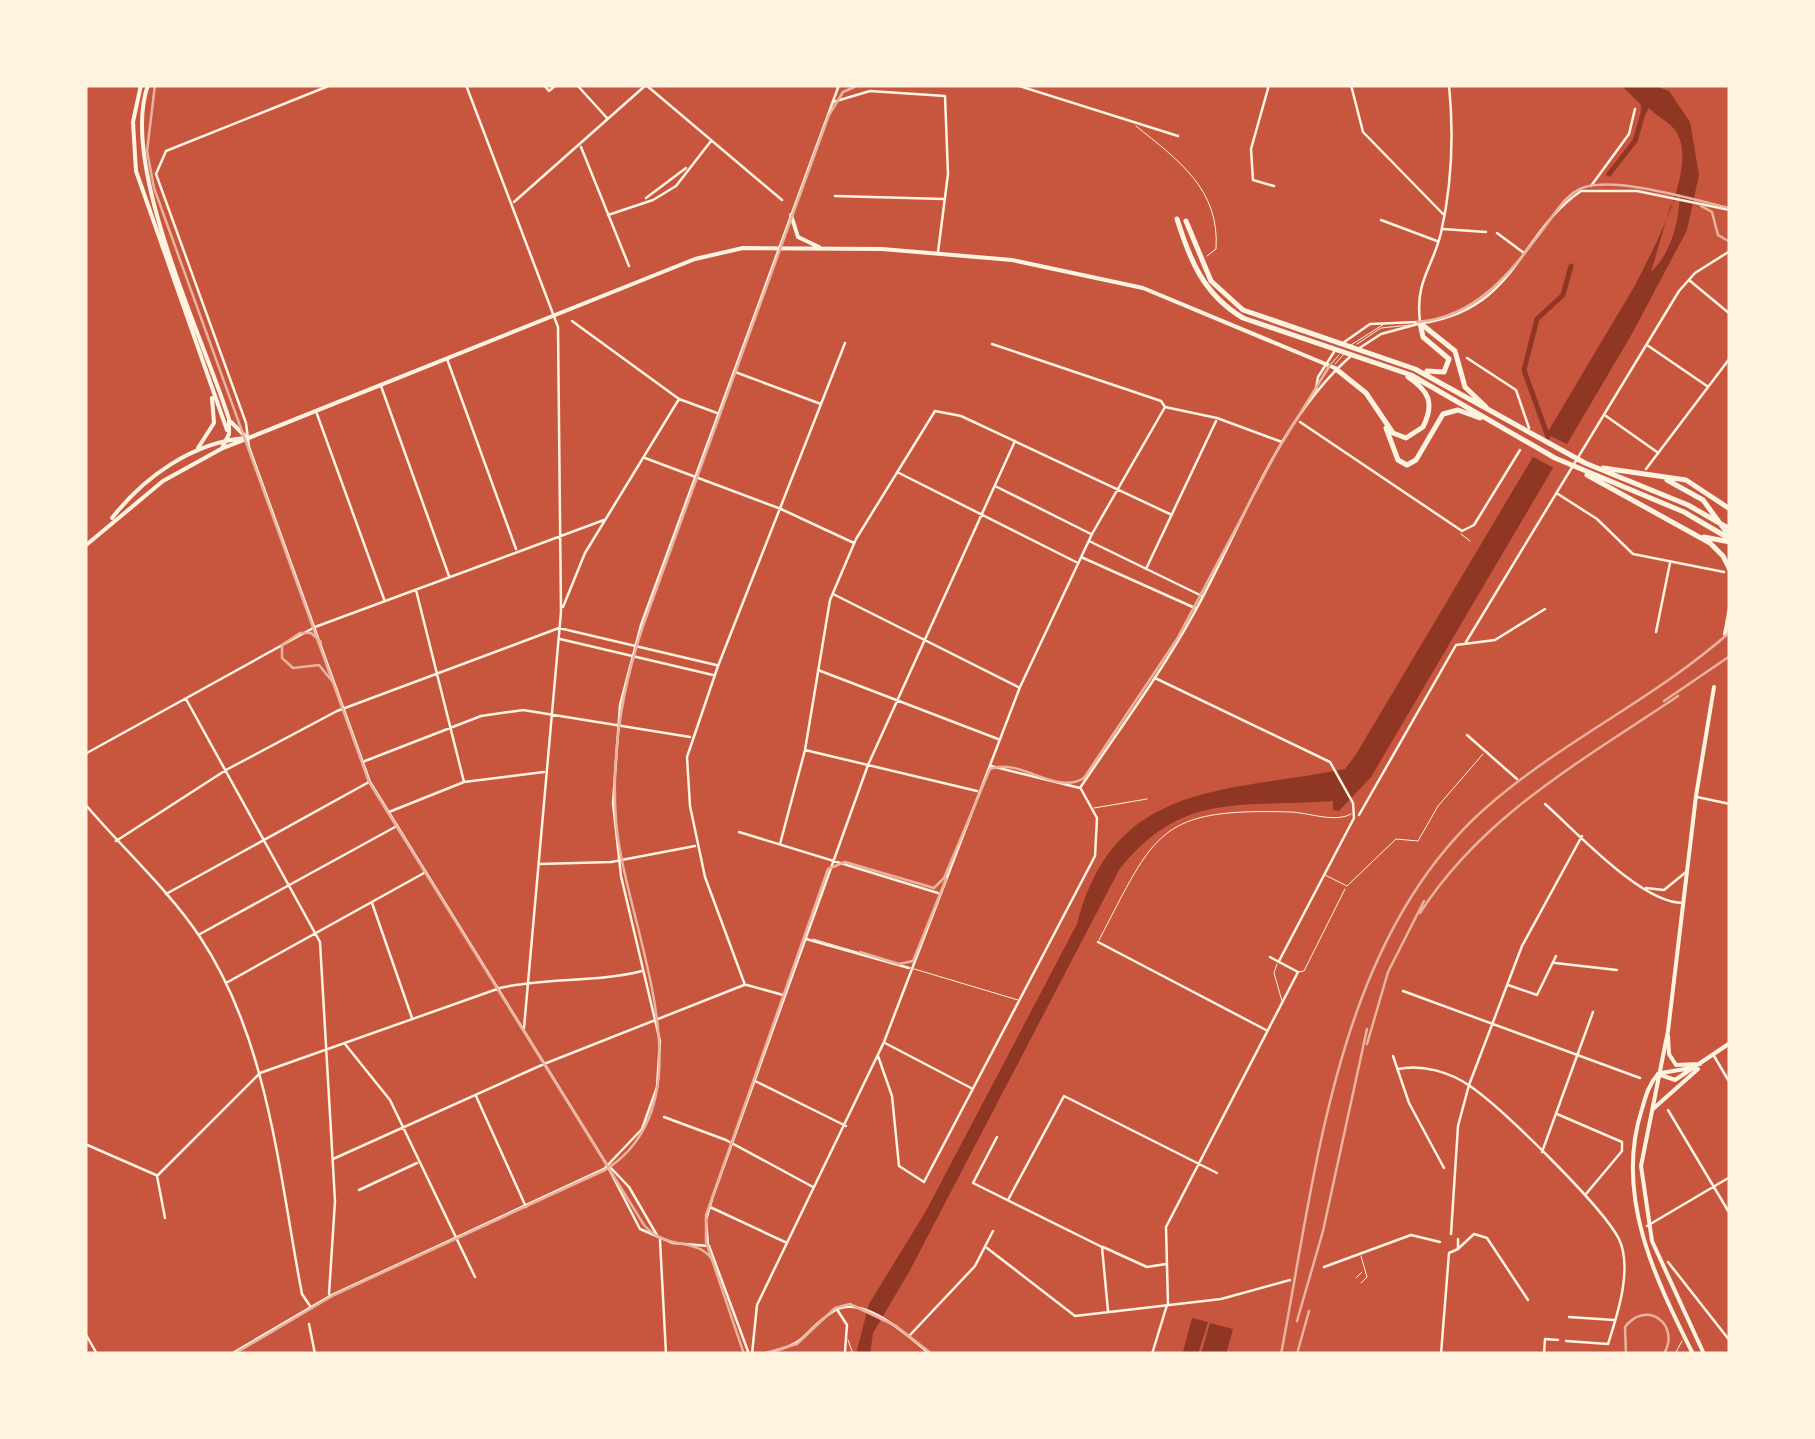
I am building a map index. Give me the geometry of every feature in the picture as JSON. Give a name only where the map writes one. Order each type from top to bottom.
[{"type":"highway","points":[[1177,218],[1195,270],[1214,296],[1251,322],[1436,374],[1448,368],[1448,354],[1423,337],[1418,323]]},
{"type":"highway","points":[[1186,220],[1201,262],[1221,292],[1249,313],[1306,336]]},
{"type":"highway","points":[[1418,323],[1455,351],[1465,387],[1494,419]]},
{"type":"highway","points":[[1331,365],[1366,393],[1396,435],[1409,438],[1420,430],[1428,415],[1427,392],[1384,361]]},
{"type":"highway","points":[[1400,362],[1714,546],[1727,571]]},
{"type":"highway","points":[[1397,370],[1494,419]]},
{"type":"highway","points":[[1384,420],[1398,460],[1406,465],[1416,460],[1434,423],[1446,412],[1462,411],[1494,419]]},
{"type":"highway","points":[[1583,467],[1648,472],[1692,482],[1730,508]]},
{"type":"highway","points":[[1583,467],[1730,529]]},
{"type":"highway","points":[[1648,472],[1697,496],[1730,540]]},
{"type":"highway","points":[[1675,504],[1730,540]]},
{"type":"highway","points":[[1682,529],[1730,540]]},
{"type":"main road","points":[[140,85],[133,122],[136,172],[228,436]]},
{"type":"main road","points":[[148,85],[140,122],[144,170],[228,418],[228,436],[221,450]]},
{"type":"main road","points":[[790,215],[801,240],[823,249]]},
{"type":"main road","points":[[106,526],[163,482],[248,437],[718,251],[938,252],[1041,265],[1144,288],[1331,365]]},
{"type":"main road","points":[[192,453],[208,438],[214,423],[210,389]]},
{"type":"main road","points":[[228,418],[248,437]]},
{"type":"main road","points":[[85,546],[150,479],[228,436],[248,437]]},
{"type":"main road","points":[[1725,634],[1730,608]]},
{"type":"main road","points":[[1704,1354],[1647,1226],[1641,1166],[1668,1032],[1696,796],[1714,688]]},
{"type":"main road","points":[[1668,1032],[1670,1054],[1676,1065],[1700,1064]]},
{"type":"main road","points":[[1658,1074],[1675,1080],[1730,1043]]},
{"type":"main road","points":[[1650,1113],[1700,1064]]},
{"type":"main road","points":[[1658,1074],[1650,1082],[1636,1130],[1634,1189],[1643,1243],[1693,1354]]},
{"type":"street","points":[[309,85],[312,93]]},
{"type":"street","points":[[331,85],[174,148],[161,158],[156,174],[370,782],[608,1166],[640,1229],[659,1238],[709,1246]]},
{"type":"street","points":[[466,85],[556,314],[562,534],[560,612],[524,1030]]},
{"type":"street","points":[[544,85],[549,91],[556,85]]},
{"type":"street","points":[[577,85],[608,119]]},
{"type":"street","points":[[512,203],[646,85],[782,200]]},
{"type":"street","points":[[232,1354],[330,1296],[608,1166],[638,1135],[650,1111],[661,1064],[656,1020],[619,860],[613,803],[618,723],[634,646],[838,85]]},
{"type":"street","points":[[1016,85],[1178,136]]},
{"type":"street","points":[[1268,85],[1249,161],[1253,180],[1274,186]]},
{"type":"street","points":[[1351,85],[1364,132],[1444,215]]},
{"type":"street","points":[[1418,323],[1418,289],[1438,242],[1451,174],[1449,85]]},
{"type":"street","points":[[832,103],[870,91],[945,96],[946,199],[938,252]]},
{"type":"street","points":[[1315,396],[1331,365],[1372,338],[1439,319],[1493,292],[1568,200],[1591,188],[1629,134],[1635,109]]},
{"type":"street","points":[[608,216],[676,186],[711,141]]},
{"type":"street","points":[[579,144],[629,266]]},
{"type":"street","points":[[646,200],[647,194],[689,167]]},
{"type":"street","points":[[1591,188],[1664,196],[1730,210]]},
{"type":"street","points":[[835,196],[946,199]]},
{"type":"street","points":[[1382,220],[1438,242]]},
{"type":"street","points":[[1442,228],[1486,232]]},
{"type":"street","points":[[1497,233],[1526,254]]},
{"type":"street","points":[[1466,642],[1688,280],[1730,251]]},
{"type":"street","points":[[1688,280],[1730,314]]},
{"type":"street","points":[[572,322],[679,399],[718,414]]},
{"type":"street","points":[[1080,788],[1196,609],[1284,443],[1331,365],[1366,325],[1418,323]]},
{"type":"street","points":[[745,985],[714,912],[697,846],[687,778],[691,738],[845,344]]},
{"type":"street","points":[[992,344],[1084,373],[1161,401],[1166,407],[1218,418],[1284,443]]},
{"type":"street","points":[[1646,344],[1708,388]]},
{"type":"street","points":[[1468,358],[1516,390],[1529,432]]},
{"type":"street","points":[[1648,472],[1658,452],[1730,358]]},
{"type":"street","points":[[447,359],[517,550]]},
{"type":"street","points":[[733,372],[821,404]]},
{"type":"street","points":[[380,385],[449,576]]},
{"type":"street","points":[[560,612],[604,520],[679,399]]},
{"type":"street","points":[[750,1354],[757,1305],[884,1042],[1020,687],[1080,557],[1166,407]]},
{"type":"street","points":[[780,844],[805,750],[832,594],[854,543],[938,409],[1172,515]]},
{"type":"street","points":[[316,410],[384,600]]},
{"type":"street","points":[[1604,415],[1658,452]]},
{"type":"street","points":[[1146,569],[1218,418]]},
{"type":"street","points":[[1299,421],[1462,531],[1474,525],[1520,450]]},
{"type":"street","points":[[750,1354],[709,1246],[709,1207],[868,765],[1014,441]]},
{"type":"street","points":[[644,458],[780,509],[854,543]]},
{"type":"street","points":[[897,472],[1078,563]]},
{"type":"street","points":[[993,486],[1092,534]]},
{"type":"street","points":[[1556,493],[1597,519],[1624,548],[1638,556],[1727,571]]},
{"type":"street","points":[[85,754],[314,627],[604,520]]},
{"type":"street","points":[[1089,541],[1203,596]]},
{"type":"street","points":[[1080,557],[1196,609]]},
{"type":"street","points":[[1656,632],[1670,562]]},
{"type":"street","points":[[416,589],[464,782]]},
{"type":"street","points":[[832,594],[1020,687]]},
{"type":"street","points":[[1279,961],[1355,815],[1456,645],[1495,640],[1545,609]]},
{"type":"street","points":[[116,841],[226,770],[344,708],[559,628],[718,666]]},
{"type":"street","points":[[558,638],[714,676]]},
{"type":"street","points":[[818,670],[999,739]]},
{"type":"street","points":[[1154,678],[1331,764],[1352,800],[1355,815]]},
{"type":"street","points":[[186,699],[316,934],[333,1160],[330,1296]]},
{"type":"street","points":[[363,762],[502,712],[552,712],[691,738]]},
{"type":"street","points":[[1466,735],[1517,779]]},
{"type":"street","points":[[805,750],[978,792]]},
{"type":"street","points":[[878,1056],[892,1096],[899,1166],[924,1182],[1094,856],[1094,808],[1080,788],[990,765]]},
{"type":"street","points":[[387,812],[464,782],[546,772]]},
{"type":"street","points":[[164,895],[370,782]]},
{"type":"street","points":[[1696,796],[1730,804]]},
{"type":"street","points":[[85,804],[199,935],[226,983],[260,1072],[302,1294],[310,1306]]},
{"type":"street","points":[[1545,804],[1640,887],[1672,903],[1684,903]]},
{"type":"street","points":[[85,815],[90,810]]},
{"type":"street","points":[[199,935],[396,827]]},
{"type":"street","points":[[739,832],[940,894]]},
{"type":"street","points":[[1451,1234],[1458,1126],[1469,1085],[1506,984],[1549,892],[1582,836]]},
{"type":"street","points":[[538,864],[619,860],[697,846]]},
{"type":"street","points":[[1640,887],[1664,890],[1687,870]]},
{"type":"street","points":[[226,983],[426,872]]},
{"type":"street","points":[[372,903],[412,1019]]},
{"type":"street","points":[[806,939],[910,968]]},
{"type":"street","points":[[1098,942],[1268,1030]]},
{"type":"street","points":[[1506,984],[1536,995],[1556,956]]},
{"type":"street","points":[[1152,1354],[1171,1298],[1166,1227],[1298,972],[1270,957]]},
{"type":"street","points":[[1554,963],[1617,970]]},
{"type":"street","points":[[157,1176],[260,1072],[500,988],[528,981],[612,978],[643,971]]},
{"type":"street","points":[[333,1160],[544,1064],[745,985],[784,996]]},
{"type":"street","points":[[1404,990],[1640,1078]]},
{"type":"street","points":[[1542,1153],[1593,1012]]},
{"type":"street","points":[[884,1042],[973,1089]]},
{"type":"street","points":[[344,1043],[390,1100],[475,1277]]},
{"type":"street","points":[[1714,1054],[1730,1083]]},
{"type":"street","points":[[1394,1056],[1409,1104],[1444,1168]]},
{"type":"street","points":[[1398,1069],[1419,1064],[1469,1085],[1585,1196],[1617,1236],[1622,1250],[1621,1294],[1608,1344],[1566,1341]]},
{"type":"street","points":[[753,1081],[846,1126]]},
{"type":"street","points":[[476,1095],[526,1207]]},
{"type":"street","points":[[1008,1200],[1064,1096],[1216,1174]]},
{"type":"street","points":[[1668,1110],[1730,1214]]},
{"type":"street","points":[[1556,1113],[1622,1142],[1622,1151],[1585,1196]]},
{"type":"street","points":[[1664,1119],[1671,1116]]},
{"type":"street","points":[[664,1118],[731,1144],[814,1188]]},
{"type":"street","points":[[997,1137],[974,1182],[1148,1267],[1168,1264]]},
{"type":"street","points":[[85,1144],[157,1176]]},
{"type":"street","points":[[359,1190],[419,1162]]},
{"type":"street","points":[[608,1166],[630,1187],[659,1238],[666,1354]]},
{"type":"street","points":[[157,1176],[165,1218]]},
{"type":"street","points":[[1647,1226],[1730,1176]]},
{"type":"street","points":[[709,1207],[788,1243]]},
{"type":"street","points":[[909,1336],[987,1248],[993,1231]]},
{"type":"street","points":[[1451,1234],[1467,1241]]},
{"type":"street","points":[[1440,1242],[1451,1234]]},
{"type":"street","points":[[1449,1254],[1474,1234],[1487,1238],[1528,1300]]},
{"type":"street","points":[[1324,1267],[1411,1235],[1440,1242],[1449,1254],[1441,1354]]},
{"type":"street","points":[[1458,1239],[1458,1249]]},
{"type":"street","points":[[1102,1247],[1108,1312]]},
{"type":"street","points":[[987,1248],[1069,1314],[1233,1297],[1290,1280]]},
{"type":"street","points":[[1668,1262],[1730,1342]]},
{"type":"street","points":[[838,1309],[847,1325],[845,1350]]},
{"type":"street","points":[[762,1354],[798,1345],[838,1309],[862,1310],[885,1321],[930,1354]]},
{"type":"street","points":[[1569,1317],[1615,1320]]},
{"type":"street","points":[[309,1324],[314,1354]]},
{"type":"street","points":[[85,1333],[97,1354]]},
{"type":"street","points":[[1544,1354],[1545,1339],[1558,1340]]},
{"type":"lane","points":[[1132,122],[1172,153],[1202,187],[1217,232],[1216,249],[1207,256]]},
{"type":"lane","points":[[1462,531],[1470,542]]},
{"type":"lane","points":[[1466,735],[1472,730]]},
{"type":"lane","points":[[1298,972],[1304,971],[1347,886],[1396,839],[1418,841],[1438,806],[1485,751]]},
{"type":"lane","points":[[1094,808],[1147,799]]},
{"type":"lane","points":[[1098,942],[1146,852],[1161,834],[1178,824],[1273,812],[1341,820],[1355,815]]},
{"type":"lane","points":[[1324,875],[1347,886]]},
{"type":"lane","points":[[1279,961],[1274,973],[1282,1002]]},
{"type":"lane","points":[[910,968],[1019,1001]]},
{"type":"lane","points":[[1360,1283],[1366,1277],[1361,1253]]},
{"type":"lane","points":[[1356,1278],[1364,1270]]},
{"type":"lane","points":[[1675,1354],[1689,1324]]},
{"type":"lane","points":[[846,1337],[853,1354]]},
{"type":"shaded area","points":[[1621,85],[1653,85],[1669,91],[1690,122],[1699,175],[1687,230],[1633,332],[1371,777],[1339,811],[1333,810],[1333,801],[1241,805],[1190,815],[1166,826],[1119,870],[909,1272],[873,1333],[870,1354],[856,1354],[869,1304],[926,1211],[1077,924],[1094,877],[1118,842],[1146,818],[1180,801],[1345,769],[1355,756],[1634,287],[1666,219],[1651,272],[1669,246],[1678,214],[1680,193],[1672,204],[1682,168],[1682,149],[1674,129],[1649,108],[1640,124],[1641,105]]},
{"type":"shaded area","points":[[1192,1318],[1208,1322],[1198,1354],[1183,1352]]},
{"type":"shaded area","points":[[1210,1323],[1233,1329],[1226,1354],[1201,1354]]},
{"type":"pier","points":[[1540,431],[1571,446],[1556,469],[1527,454]]},
{"type":"waterway","points":[[1609,174],[1635,141],[1642,117]]},
{"type":"waterway","points":[[1548,437],[1524,370],[1537,319],[1563,295],[1571,266]]},
{"type":"tram line","points":[[155,85],[147,151],[154,188],[369,782],[644,1225],[662,1238],[697,1248],[711,1258]]},
{"type":"tram line","points":[[234,1354],[334,1295],[605,1170],[638,1139],[655,1100],[660,1055],[655,1007],[616,820],[617,746],[629,674],[829,115],[843,92],[859,85]]},
{"type":"tram line","points":[[1417,322],[1459,311],[1493,288],[1563,202],[1585,187],[1637,187],[1730,208]]},
{"type":"tram line","points":[[1701,206],[1712,212],[1718,235],[1730,242]]},
{"type":"tram line","points":[[744,1354],[706,1242],[706,1215],[828,869],[845,862],[934,888],[944,878],[990,769],[1013,768],[1062,782],[1084,778],[1177,639],[1277,451],[1330,365]]},
{"type":"tram line","points":[[321,642],[311,633],[300,633],[282,645],[282,658],[293,668],[319,665],[332,681]]},
{"type":"tram line","points":[[860,952],[899,964],[913,961],[946,879]]},
{"type":"tram line","points":[[762,1354],[797,1344],[835,1308],[850,1304],[896,1326],[932,1354]]},
{"type":"tram line","points":[[1626,1354],[1625,1327],[1642,1315],[1651,1315],[1665,1325],[1668,1343],[1664,1354]]},
{"type":"railway","points":[[1281,1354],[1307,1208],[1342,1059],[1366,987],[1397,920],[1438,859],[1489,805],[1548,760],[1672,678],[1730,632]]},
{"type":"railway","points":[[1664,701],[1730,656]]},
{"type":"railway","points":[[1420,913],[1445,878],[1504,818],[1571,767],[1678,696]]},
{"type":"railway","points":[[1367,1044],[1388,972],[1424,901]]},
{"type":"railway","points":[[1297,1321],[1323,1231],[1367,1029]]},
{"type":"railway","points":[[1297,1354],[1309,1311]]}]
